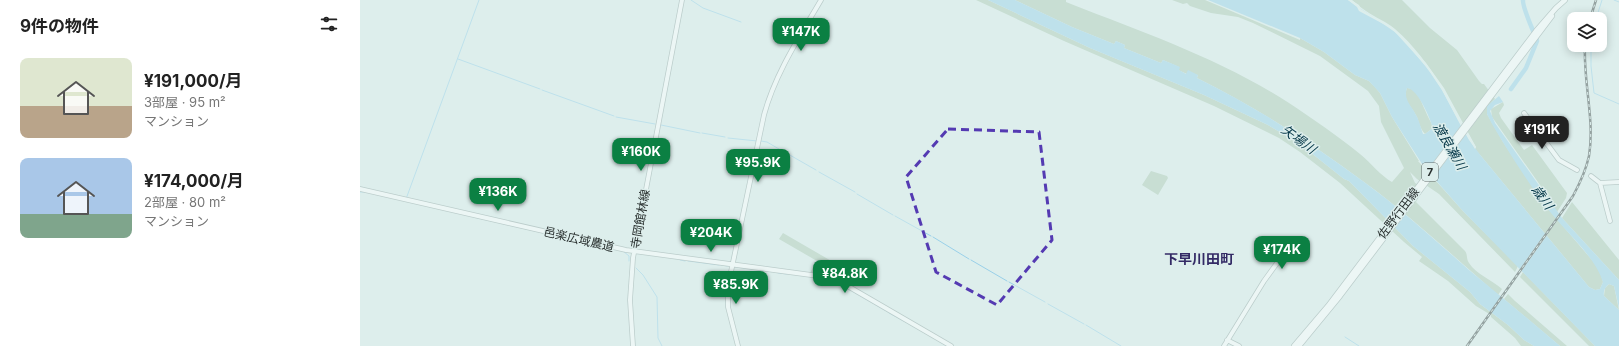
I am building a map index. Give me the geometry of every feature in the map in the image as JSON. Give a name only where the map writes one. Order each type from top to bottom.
[{"type":"main road","name":"7","points":[[1540,29],[1565,0]]},
{"type":"main road","name":"7","points":[[1540,29],[1570,0]]},
{"type":"main road","name":"佐野行田線","points":[[1294,346],[1318,319],[1367,258],[1540,29]]},
{"type":"main road","name":"佐野行田線","points":[[1299,346],[1347,283]]},
{"type":"street","name":"寺岡館林線","points":[[633,346],[630,300],[634,251],[682,0]]},
{"type":"street","points":[[738,346],[728,302],[728,286],[769,98],[789,57],[821,0]]},
{"type":"street","points":[[1524,113],[1559,160],[1577,170]]},
{"type":"street","points":[[1591,176],[1600,183],[1610,222]]},
{"type":"street","points":[[1600,183],[1619,182]]},
{"type":"street","name":"邑楽広域農道","points":[[360,188],[634,251],[830,278],[951,346]]},
{"type":"street","points":[[1224,346],[1264,281],[1288,248]]},
{"type":"street","points":[[1227,340],[1239,346]]},
{"type":"highlighted area","points":[[948,129],[1039,132],[1052,240],[997,305],[936,272],[906,177]]},
{"type":"green space","points":[[976,0],[988,0],[1090,48],[1204,95],[1268,125],[1300,144],[1344,179],[1349,181],[1413,246],[1470,292],[1480,304],[1508,325],[1524,340],[1534,346],[1521,346],[1515,338],[1491,317],[1491,315],[1476,306],[1448,281],[1419,261],[1422,257],[1340,183],[1300,152],[1279,138],[1214,106],[1064,41]]},
{"type":"green space","points":[[1015,0],[1066,0],[1066,2],[1155,36],[1237,73],[1298,109],[1352,147],[1392,182],[1404,168],[1381,122],[1379,106],[1368,91],[1320,56],[1253,23],[1238,17],[1211,13],[1190,6],[1187,3],[1183,4],[1172,0],[1205,0],[1300,40],[1300,38],[1324,52],[1355,75],[1369,81],[1374,86],[1380,93],[1392,117],[1418,161],[1463,211],[1518,266],[1515,272],[1439,194],[1417,179],[1410,172],[1415,183],[1424,188],[1416,202],[1465,251],[1468,262],[1472,267],[1502,289],[1498,295],[1381,195],[1324,153],[1262,113],[1197,78],[1198,75],[1187,74],[1178,70],[1179,67],[1163,60],[1161,63],[1124,48],[1125,45],[1116,41],[1114,44],[1072,27]]},
{"type":"green space","points":[[1352,0],[1402,0],[1430,28],[1457,50],[1479,81],[1484,84],[1495,99],[1492,102],[1487,114],[1503,142],[1544,204],[1600,271],[1603,282],[1600,289],[1595,290],[1589,287],[1475,149],[1476,147],[1431,70],[1408,42],[1395,29],[1364,10]]},
{"type":"green space","points":[[1407,88],[1416,93],[1432,125],[1433,128],[1425,134],[1415,113],[1408,103],[1406,96]]},
{"type":"green space","points":[[1503,102],[1504,105],[1499,113],[1501,118],[1524,150],[1532,145],[1567,193],[1566,198],[1557,212],[1548,200],[1540,185],[1492,117],[1491,109]]},
{"type":"green space","points":[[1151,171],[1167,176],[1168,178],[1158,195],[1142,185]]},
{"type":"green space","points":[[1572,202],[1619,260],[1619,280],[1562,218]]},
{"type":"green space","points":[[783,233],[840,266],[833,277],[810,273],[817,261],[779,239]]},
{"type":"green space","points":[[1523,272],[1595,346],[1589,346],[1520,277]]},
{"type":"green space","points":[[1609,284],[1614,286],[1619,310],[1604,296],[1605,288]]},
{"type":"green space","points":[[1508,294],[1567,346],[1560,346],[1504,299]]},
{"type":"water","name":"矢場川","points":[[988,0],[1015,0],[1072,27],[1114,44],[1116,41],[1125,45],[1124,48],[1161,63],[1163,60],[1180,67],[1179,70],[1186,74],[1188,70],[1198,75],[1197,78],[1262,113],[1324,153],[1378,192],[1560,346],[1534,346],[1524,340],[1508,325],[1480,304],[1470,292],[1413,246],[1349,181],[1344,179],[1300,144],[1268,125],[1204,95],[1090,48]]},
{"type":"water","name":"渡良瀬川","points":[[1208,0],[1348,0],[1395,32],[1425,65],[1442,90],[1469,140],[1481,156],[1589,287],[1595,290],[1600,289],[1603,282],[1593,262],[1544,204],[1492,124],[1487,114],[1487,106],[1499,96],[1503,102],[1495,105],[1490,111],[1495,123],[1562,218],[1619,280],[1619,308],[1614,286],[1609,284],[1606,286],[1604,296],[1619,310],[1619,346],[1595,346],[1463,211],[1424,167],[1392,117],[1380,93],[1369,81],[1355,75],[1324,52],[1300,38]],"holes":[[[1407,88],[1419,98],[1433,128],[1425,134],[1423,134],[1417,117],[1407,99]]]},
{"type":"pier","points":[[1348,0],[1351,0],[1359,5],[1361,9],[1396,31],[1426,63],[1444,88],[1476,147],[1475,149],[1466,134],[1432,179],[1426,172],[1461,126],[1431,73],[1403,39],[1389,27],[1359,11],[1357,7]]},
{"type":"pier","points":[[1546,232],[1548,234],[1521,272],[1519,270]]},
{"type":"waterway","points":[[406,199],[479,0]]},
{"type":"waterway","points":[[691,0],[703,8],[741,22]]},
{"type":"waterway","name":"歳川","points":[[1511,89],[1526,68],[1537,41],[1526,14],[1523,0]]},
{"type":"waterway","points":[[1598,12],[1602,0]]},
{"type":"waterway","points":[[1614,0],[1619,2]]},
{"type":"waterway","points":[[1591,52],[1594,93],[1619,104]]},
{"type":"waterway","points":[[458,59],[540,89]]},
{"type":"waterway","points":[[542,90],[614,116]]},
{"type":"waterway","points":[[616,117],[655,124]]},
{"type":"waterway","points":[[661,125],[700,133]]},
{"type":"waterway","points":[[702,133],[725,137]]},
{"type":"waterway","points":[[728,138],[757,141]]},
{"type":"waterway","points":[[761,141],[767,142],[779,149]]},
{"type":"waterway","points":[[781,150],[816,170]]},
{"type":"waterway","points":[[819,172],[855,192]]},
{"type":"waterway","points":[[360,192],[365,192]]},
{"type":"waterway","points":[[857,194],[893,215]]},
{"type":"waterway","points":[[895,216],[931,236]]},
{"type":"waterway","points":[[474,217],[623,251],[629,256],[629,261]]},
{"type":"waterway","points":[[933,237],[969,259]]},
{"type":"waterway","points":[[680,260],[685,261]]},
{"type":"waterway","points":[[971,260],[1007,281]]},
{"type":"waterway","points":[[688,261],[719,265]]},
{"type":"waterway","points":[[722,265],[727,266]]},
{"type":"waterway","points":[[737,267],[760,270]]},
{"type":"waterway","points":[[636,268],[643,275],[657,297],[658,338],[662,346]]},
{"type":"waterway","points":[[778,273],[787,274]]},
{"type":"waterway","points":[[833,281],[850,290]]},
{"type":"waterway","points":[[1009,282],[1045,302]]},
{"type":"waterway","points":[[852,291],[888,312]]},
{"type":"waterway","points":[[1048,304],[1084,324]]},
{"type":"waterway","points":[[889,313],[922,331]]},
{"type":"waterway","points":[[1086,325],[1121,346]]},
{"type":"waterway","points":[[1345,337],[1359,346]]},
{"type":"waterway","points":[[940,342],[947,346]]},
{"type":"railway","points":[[1592,12],[1596,0]]},
{"type":"railway","points":[[1467,346],[1573,196],[1580,181],[1589,156],[1591,128],[1585,52]]},
{"type":"district","name":"下早川田町","points":[[1199,258]]}]
